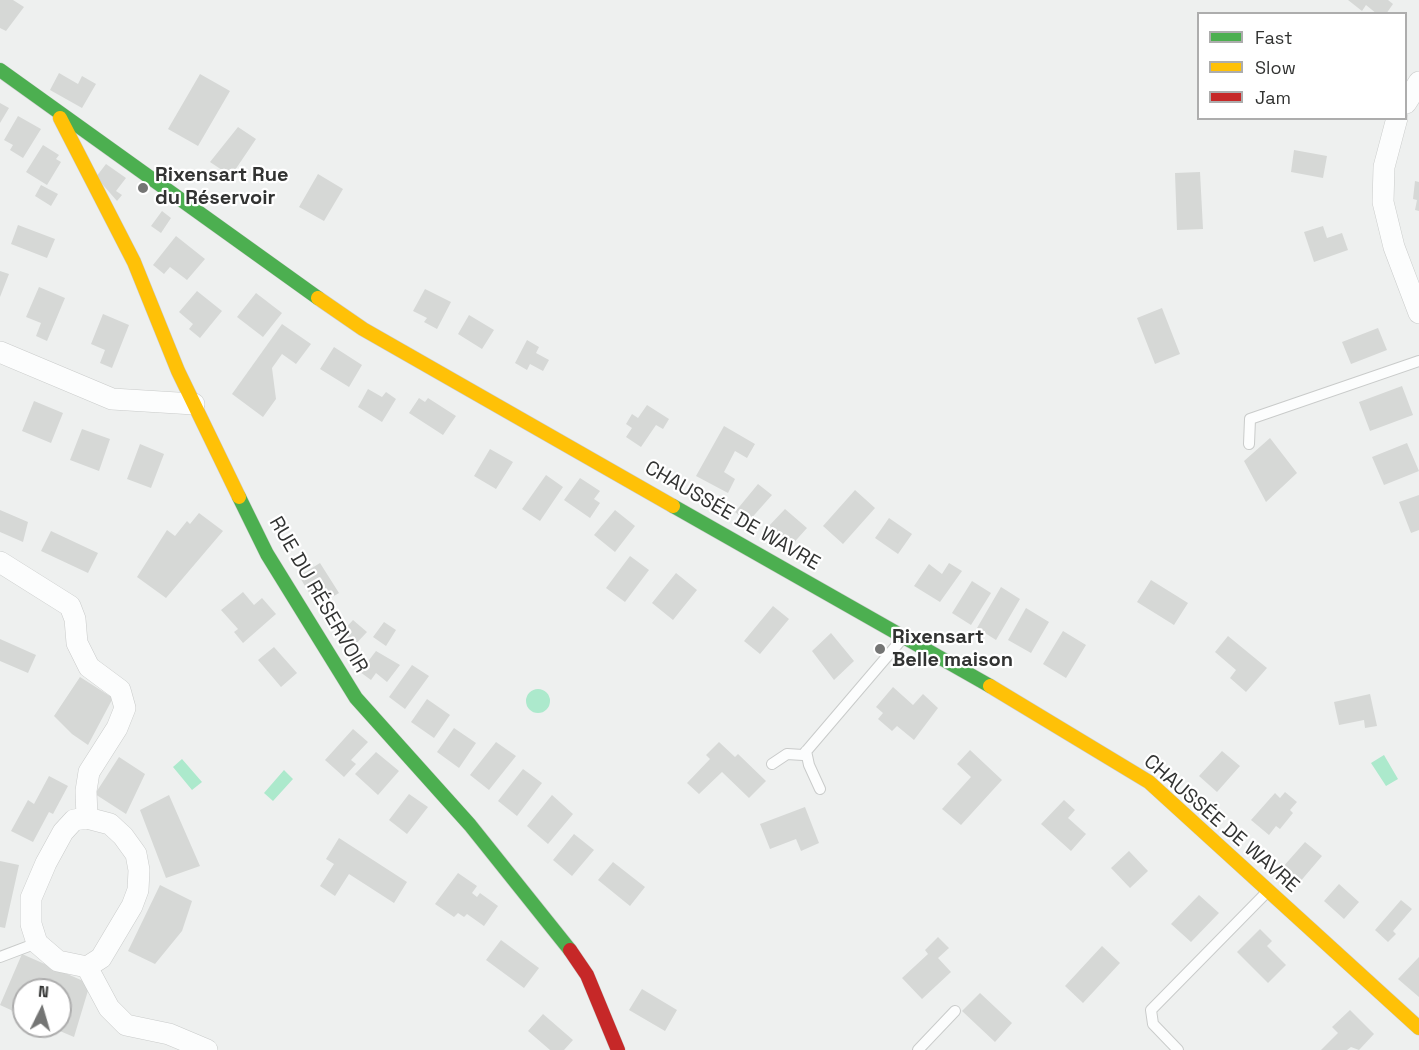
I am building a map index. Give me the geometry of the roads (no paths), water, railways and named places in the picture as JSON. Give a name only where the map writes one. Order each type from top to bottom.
[{"type":"street","name":"CHAUSSÉE DE WAVRE","points":[[0,70],[363,329],[904,636],[1149,782],[1419,1028]]},
{"type":"street","points":[[1407,101],[1419,82]]},
{"type":"street","name":"RUE DU RÉSERVOIR","points":[[58,113],[134,262],[194,404],[267,554],[356,698],[470,825],[556,929],[587,975],[618,1050]]},
{"type":"street","points":[[1396,120],[1384,167],[1383,202],[1394,247],[1419,313]]},
{"type":"street","points":[[0,352],[112,399],[194,404]]},
{"type":"street","points":[[0,562],[70,606],[75,619],[77,643],[89,667],[120,690],[125,708],[117,728],[89,772],[86,791],[87,818]]},
{"type":"street","points":[[87,818],[110,824],[117,830],[136,854],[139,870],[138,890],[132,906],[101,958],[87,967],[58,961],[37,943],[31,924],[31,898],[63,832],[74,820],[87,818]]},
{"type":"street","points":[[87,967],[109,1008],[126,1025],[169,1034],[207,1050]]},
{"type":"lane","points":[[1249,444],[1250,419],[1419,361]]},
{"type":"lane","points":[[772,764],[787,754],[803,755],[904,636]]},
{"type":"lane","points":[[806,752],[820,789]]},
{"type":"lane","points":[[1178,1050],[1153,1024],[1151,1010],[1268,890]]},
{"type":"lane","points":[[0,957],[37,943]]},
{"type":"lane","points":[[918,1050],[955,1011]]},
{"type":"place","name":"Rixensart Rue du Réservoir","points":[[143,188]]},
{"type":"place","name":"Rixensart Belle maison","points":[[880,649]]}]
